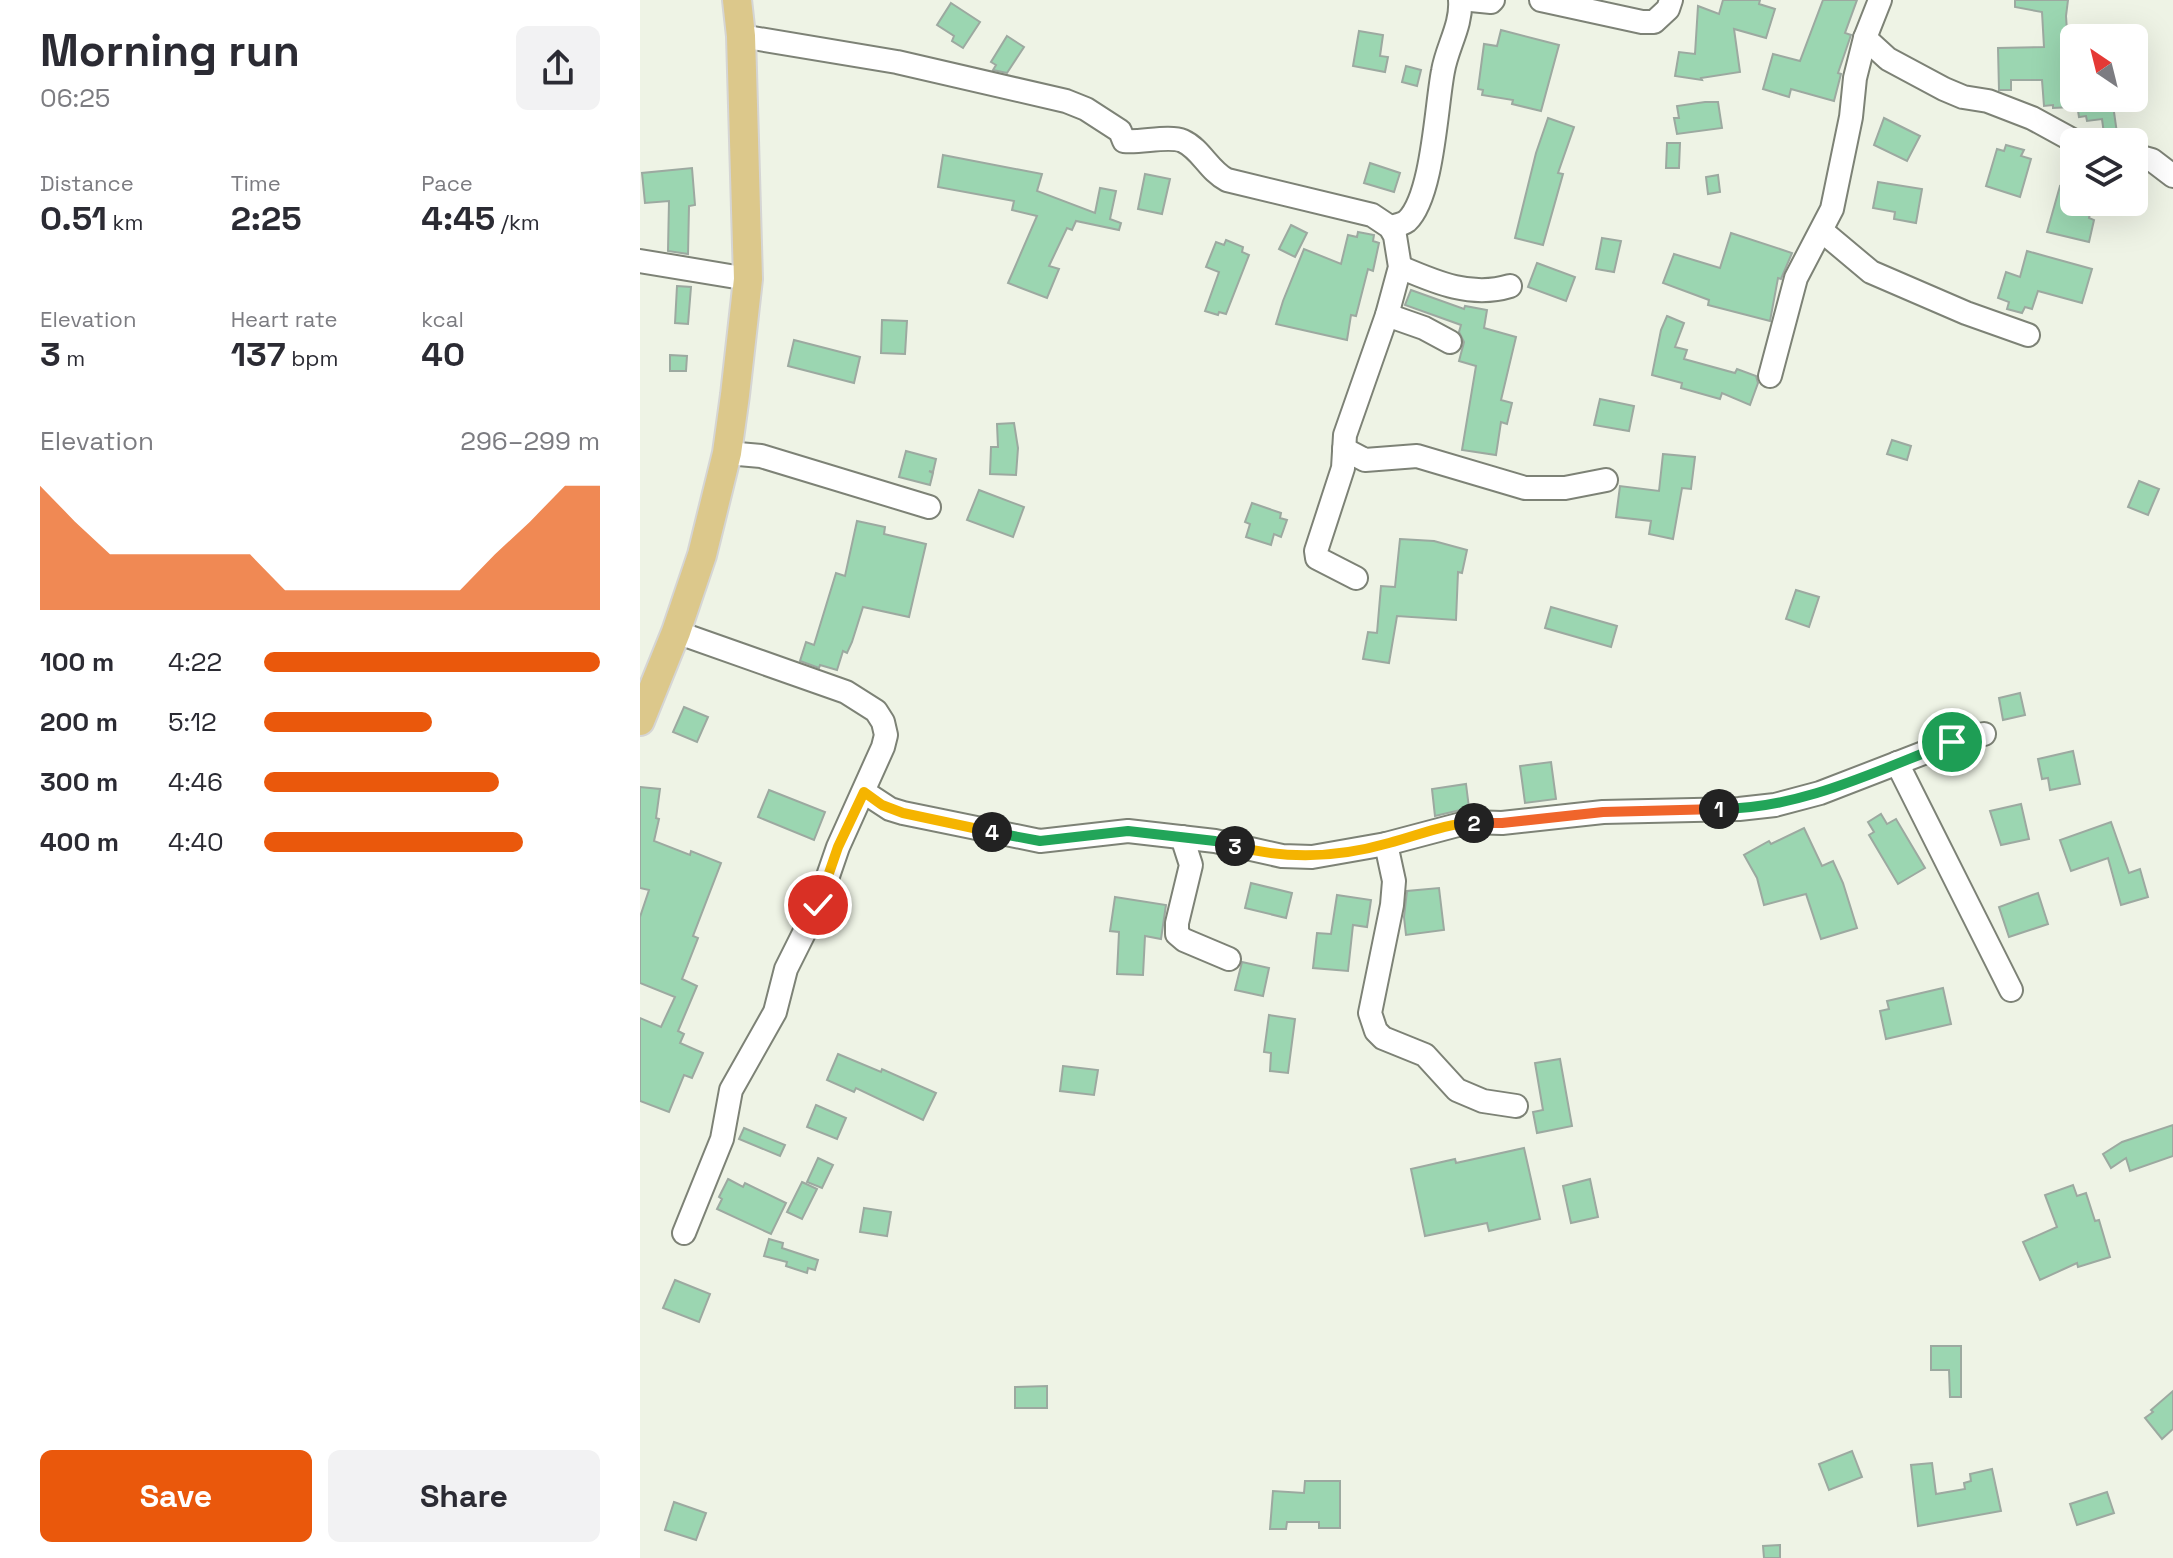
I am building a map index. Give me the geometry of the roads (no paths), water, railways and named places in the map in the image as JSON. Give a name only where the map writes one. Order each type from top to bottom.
[{"type":"main road","points":[[640,721],[676,632],[702,555],[727,453],[748,279],[741,36],[737,0]]},
{"type":"street","points":[[1390,227],[1406,222],[1420,197],[1436,134],[1443,70],[1461,16],[1460,0]]},
{"type":"street","points":[[1471,0],[1493,0]]},
{"type":"street","points":[[1541,0],[1631,20],[1654,22],[1668,9],[1671,0]]},
{"type":"street","points":[[1770,376],[1796,278],[1832,209],[1865,38],[1880,0]]},
{"type":"street","points":[[741,36],[897,62],[1066,101],[1086,109],[1120,131],[1124,141],[1178,139],[1193,148],[1211,169],[1227,180],[1372,215],[1390,227],[1395,236],[1400,267],[1387,315],[1345,435],[1343,468],[1316,551],[1322,563],[1356,578]]},
{"type":"street","points":[[1865,38],[1888,59],[1944,89],[1963,97],[1988,101],[2032,118],[2060,133]]},
{"type":"street","points":[[2148,159],[2173,176]]},
{"type":"street","points":[[1822,231],[1871,272],[1966,313],[2028,335]]},
{"type":"street","points":[[640,261],[748,279]]},
{"type":"street","points":[[1400,267],[1433,282],[1464,290],[1492,291],[1510,286]]},
{"type":"street","points":[[1387,315],[1424,328],[1450,342]]},
{"type":"street","points":[[1344,449],[1365,460],[1417,456],[1525,488],[1565,488],[1606,480]]},
{"type":"street","points":[[727,453],[761,456],[929,507]]},
{"type":"street","points":[[676,632],[846,692],[876,711],[886,735],[838,847],[818,905],[786,969],[775,1012],[731,1090],[722,1139],[684,1233]]},
{"type":"street","points":[[864,792],[882,805],[903,813],[1017,838],[1040,841],[1128,831],[1215,841],[1256,852],[1297,857],[1339,854],[1469,822],[1502,823],[1603,812],[1739,809],[1775,805],[1820,793],[1952,742],[1984,734]]},
{"type":"street","points":[[1897,763],[2011,990]]},
{"type":"street","points":[[1182,837],[1191,865],[1177,934],[1229,959]]},
{"type":"street","points":[[1386,844],[1394,881],[1393,893],[1370,1013],[1371,1023],[1383,1038],[1425,1055],[1447,1083],[1468,1097],[1516,1106]]}]
